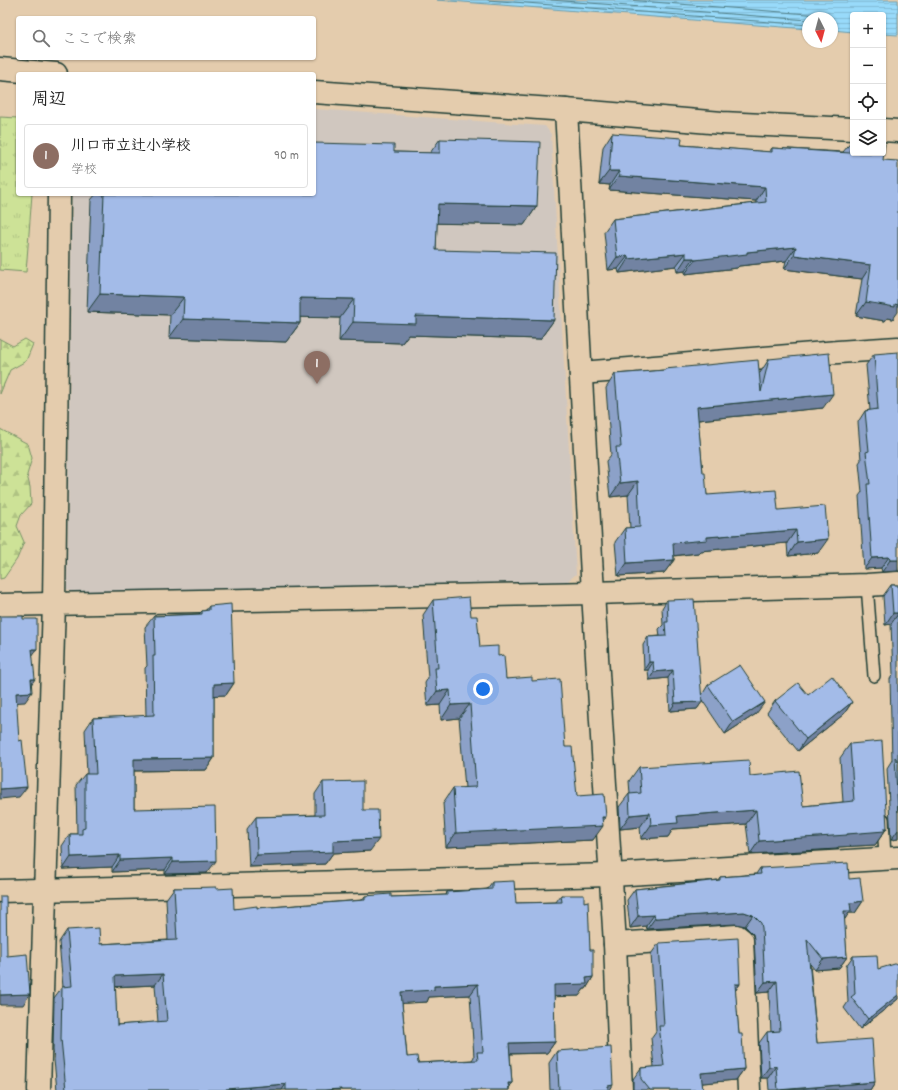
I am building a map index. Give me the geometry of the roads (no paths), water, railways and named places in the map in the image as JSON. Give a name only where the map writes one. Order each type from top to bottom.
[{"type":"street","points":[[0,69],[34,72]]},
{"type":"street","points":[[316,92],[722,123],[850,129]]},
{"type":"street","points":[[566,110],[593,593],[615,944],[621,1090]]},
{"type":"street","points":[[886,130],[898,131]]},
{"type":"street","points":[[39,1090],[54,603],[59,196]]},
{"type":"street","points":[[581,373],[898,348]]},
{"type":"street","points":[[0,605],[593,593],[898,583]]},
{"type":"street","points":[[0,891],[611,874],[892,858]]},
{"type":"street","points":[[615,944],[737,936],[742,940],[749,1090]]},
{"type":"lane","points":[[867,585],[874,676]]},
{"type":"lane","points":[[882,806],[892,858]]},
{"type":"water","points":[[437,0],[898,0],[898,35],[886,34],[886,12],[850,12],[850,32],[838,31],[838,12],[802,12],[802,29]]},
{"type":"place","name":"川口市立辻小学校","points":[[317,384]]}]
